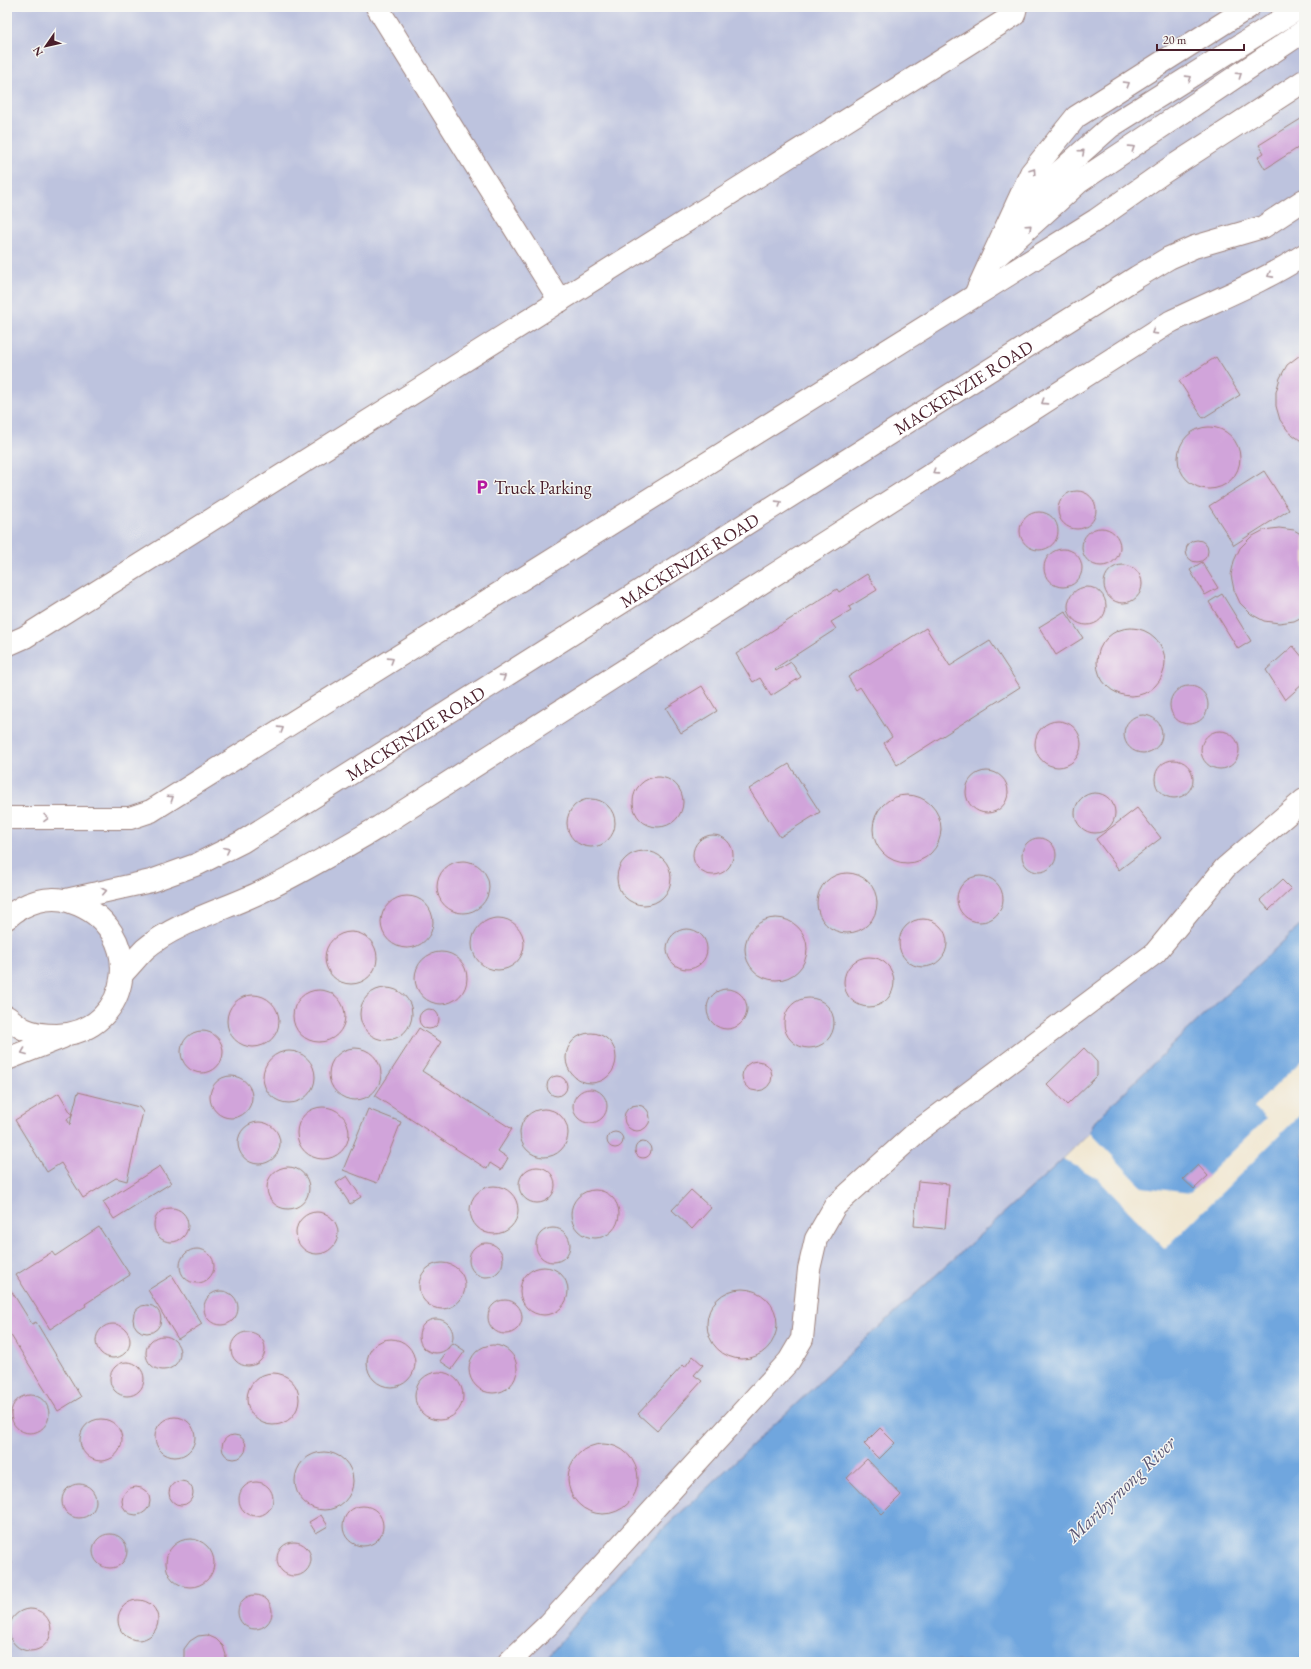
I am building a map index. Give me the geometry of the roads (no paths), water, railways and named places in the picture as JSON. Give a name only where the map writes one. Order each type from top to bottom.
[{"type":"lane","points":[[378,7],[560,301]]},
{"type":"lane","points":[[975,295],[1031,173],[1076,117],[1249,7]]},
{"type":"lane","points":[[1012,215],[1110,127],[1301,7]]},
{"type":"lane","points":[[7,645],[25,637],[560,301],[1019,10]]},
{"type":"lane","points":[[990,262],[1079,182],[1304,31]]},
{"type":"lane","points":[[7,818],[130,818],[151,811],[1096,220],[1164,172],[1304,81]]},
{"type":"lane","name":"MACKENZIE ROAD","points":[[66,900],[151,881],[198,864],[242,842],[1137,277],[1169,258],[1194,247],[1263,227],[1304,200]]},
{"type":"lane","points":[[122,974],[145,949],[166,936],[199,918],[240,902],[301,873],[378,827],[1170,322],[1209,302],[1248,288],[1304,256]]},
{"type":"lane","points":[[509,1662],[554,1618],[789,1361],[802,1339],[809,1269],[816,1239],[835,1206],[918,1131],[1155,953],[1225,868],[1304,800]]},
{"type":"lane","points":[[7,918],[13,912],[29,903],[48,899],[66,900],[85,906],[102,918],[114,935],[121,954],[122,974],[117,996],[104,1015],[86,1028],[7,1059]]},
{"type":"lane","points":[[7,1017],[24,1029],[45,1035],[66,1035],[86,1028]]},
{"type":"water","name":"Maribyrnong River","points":[[1304,922],[1304,1662],[543,1662],[638,1553],[831,1371],[1063,1159],[1090,1132],[1095,1121],[1174,1043]]},
{"type":"place","name":"Truck Parking","points":[[482,487]]}]
